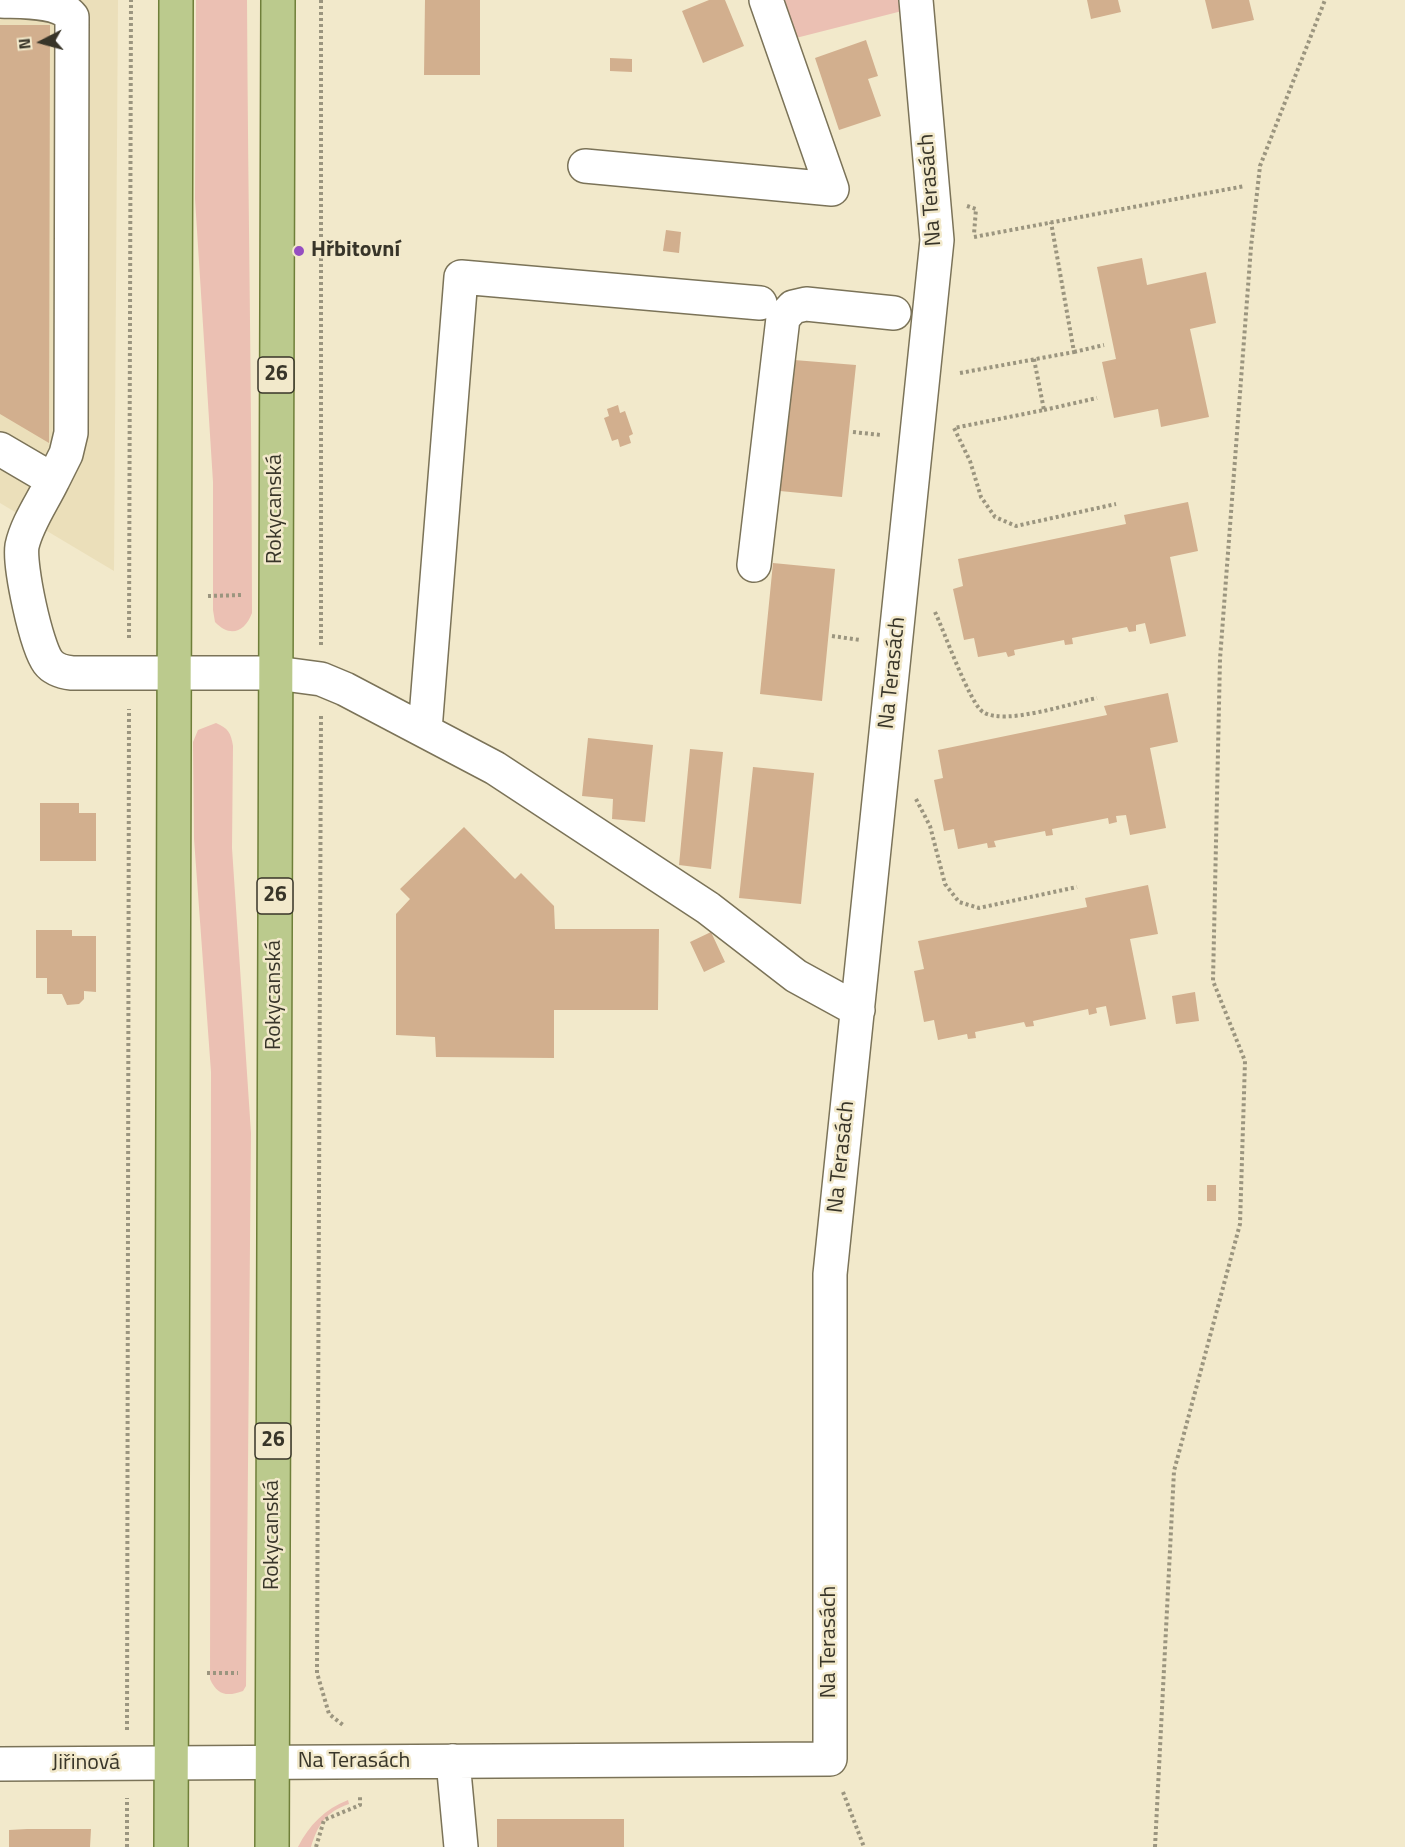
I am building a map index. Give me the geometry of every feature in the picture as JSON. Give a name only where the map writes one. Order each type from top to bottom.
[{"type":"main road","points":[[171,1847],[176,0]]},
{"type":"main road","name":"Rokycanská","points":[[272,1847],[279,0]]},
{"type":"street","points":[[585,166],[832,189],[766,0]]},
{"type":"street","points":[[0,1],[61,4],[72,17],[71,433],[66,454],[28,529],[22,548],[23,580],[44,656],[49,664],[62,672],[276,673],[321,679],[425,730],[495,768],[708,908],[796,976],[858,1010]]},
{"type":"street","name":"Na Terasách","points":[[171,1763],[830,1759],[830,1274],[937,240],[916,1]]},
{"type":"street","points":[[425,730],[461,277],[760,303]]},
{"type":"street","points":[[754,565],[783,318],[793,307],[806,304],[894,313]]},
{"type":"street","points":[[0,449],[53,480]]},
{"type":"street","points":[[453,1761],[460,1847]]},
{"type":"street","name":"Jiřinová","points":[[0,1764],[171,1763]]},
{"type":"path","points":[[127,1847],[131,0]]},
{"type":"path","points":[[316,1847],[324,1820],[360,1804],[360,1739],[329,1714],[317,1673],[321,0]]},
{"type":"path","points":[[1155,1847],[1174,1471],[1240,1224],[1245,1061],[1213,981],[1220,659],[1251,248],[1260,166],[1325,0]]},
{"type":"path","points":[[974,237],[1245,186]]},
{"type":"path","points":[[1051,222],[1074,352]]},
{"type":"path","points":[[960,373],[1104,345]]},
{"type":"path","points":[[1034,359],[1044,410]]},
{"type":"path","points":[[1097,398],[954,428],[970,461],[981,497],[995,517],[1016,526],[1116,504]]},
{"type":"path","points":[[853,432],[882,435]]},
{"type":"path","points":[[129,597],[321,594]]},
{"type":"path","points":[[935,612],[968,692],[983,712],[1003,718],[1097,698]]},
{"type":"path","points":[[832,636],[861,640]]},
{"type":"path","points":[[916,799],[930,826],[945,884],[959,902],[979,908],[1077,887]]},
{"type":"path","points":[[830,1759],[864,1847]]},
{"type":"shaded area","points":[[0,0],[118,0],[114,571],[0,503]]},
{"type":"shaded area","points":[[196,0],[247,0],[252,613],[245,625],[236,631],[226,630],[215,622],[213,610],[213,482],[195,199]]},
{"type":"shaded area","points":[[778,0],[901,0],[902,11],[792,39]]},
{"type":"shaded area","points":[[216,723],[228,732],[233,746],[232,848],[251,1133],[246,1686],[243,1691],[232,1694],[219,1691],[210,1679],[211,1072],[194,839],[193,742],[198,730]]},
{"type":"shaded area","points":[[348,1800],[349,1804],[334,1811],[320,1825],[311,1847],[298,1847],[318,1819],[332,1808]]},
{"type":"building","points":[[425,0],[480,0],[480,75],[424,75]]},
{"type":"building","points":[[709,0],[725,0],[744,46],[703,63],[682,11]]},
{"type":"building","points":[[1087,0],[1118,0],[1121,12],[1091,19]]},
{"type":"building","points":[[1205,0],[1249,0],[1254,20],[1212,29]]},
{"type":"building","points":[[0,25],[50,25],[49,443],[0,414]]},
{"type":"building","points":[[866,40],[878,76],[868,79],[881,116],[839,130],[815,58]]},
{"type":"building","points":[[610,58],[632,59],[632,72],[610,71]]},
{"type":"building","points":[[666,230],[681,232],[679,253],[663,251]]},
{"type":"building","points":[[1142,258],[1147,285],[1206,272],[1216,323],[1190,329],[1209,417],[1161,427],[1158,409],[1114,418],[1102,362],[1116,359],[1097,267]]},
{"type":"building","points":[[794,360],[856,365],[842,497],[780,491]]},
{"type":"building","points":[[618,405],[620,413],[625,411],[633,434],[629,436],[631,443],[620,447],[618,439],[612,441],[604,418],[609,416],[607,409]]},
{"type":"building","points":[[1188,502],[1198,551],[1170,557],[1186,636],[1150,644],[1145,623],[1136,625],[1136,631],[1129,632],[1127,627],[1072,638],[1073,644],[1065,645],[1064,640],[1014,650],[1015,655],[1008,657],[1006,652],[978,657],[974,638],[964,640],[953,589],[963,586],[958,559],[1126,524],[1124,515]]},
{"type":"building","points":[[773,563],[835,569],[822,701],[760,694]]},
{"type":"building","points":[[1168,693],[1178,742],[1150,748],[1166,828],[1130,835],[1126,815],[1116,816],[1117,822],[1109,824],[1108,818],[1052,829],[1053,835],[1046,836],[1045,831],[994,841],[996,847],[988,848],[987,843],[958,849],[954,829],[944,831],[934,780],[943,778],[938,750],[1107,715],[1104,706]]},
{"type":"building","points":[[588,738],[653,745],[645,822],[612,819],[613,799],[582,796]]},
{"type":"building","points":[[690,749],[723,752],[711,869],[679,865]]},
{"type":"building","points":[[753,767],[814,773],[801,904],[739,898]]},
{"type":"building","points":[[40,803],[79,803],[79,813],[96,813],[96,861],[40,861]]},
{"type":"building","points":[[464,827],[515,879],[521,873],[554,906],[555,929],[659,929],[658,1010],[554,1010],[554,1058],[436,1057],[435,1037],[396,1035],[396,914],[410,899],[400,889]]},
{"type":"building","points":[[1148,885],[1158,934],[1130,939],[1146,1019],[1110,1026],[1106,1006],[1096,1008],[1097,1013],[1089,1015],[1088,1009],[1033,1021],[1034,1026],[1026,1027],[1024,1022],[975,1032],[976,1038],[968,1039],[967,1034],[938,1040],[934,1020],[924,1022],[914,971],[924,969],[918,941],[1087,907],[1085,898]]},
{"type":"building","points":[[36,930],[72,930],[72,936],[96,936],[96,992],[84,991],[84,999],[79,1004],[67,1005],[62,994],[47,994],[47,978],[36,978]]},
{"type":"building","points":[[711,932],[725,962],[704,972],[690,942]]},
{"type":"building","points":[[1195,992],[1199,1021],[1176,1024],[1172,996]]},
{"type":"building","points":[[1207,1185],[1216,1185],[1216,1201],[1207,1201]]},
{"type":"building","points":[[497,1819],[624,1819],[624,1847],[497,1847]]},
{"type":"building","points":[[91,1829],[90,1847],[9,1847],[9,1830]]},
{"type":"place","name":"Hřbitovní","points":[[299,251]]}]
